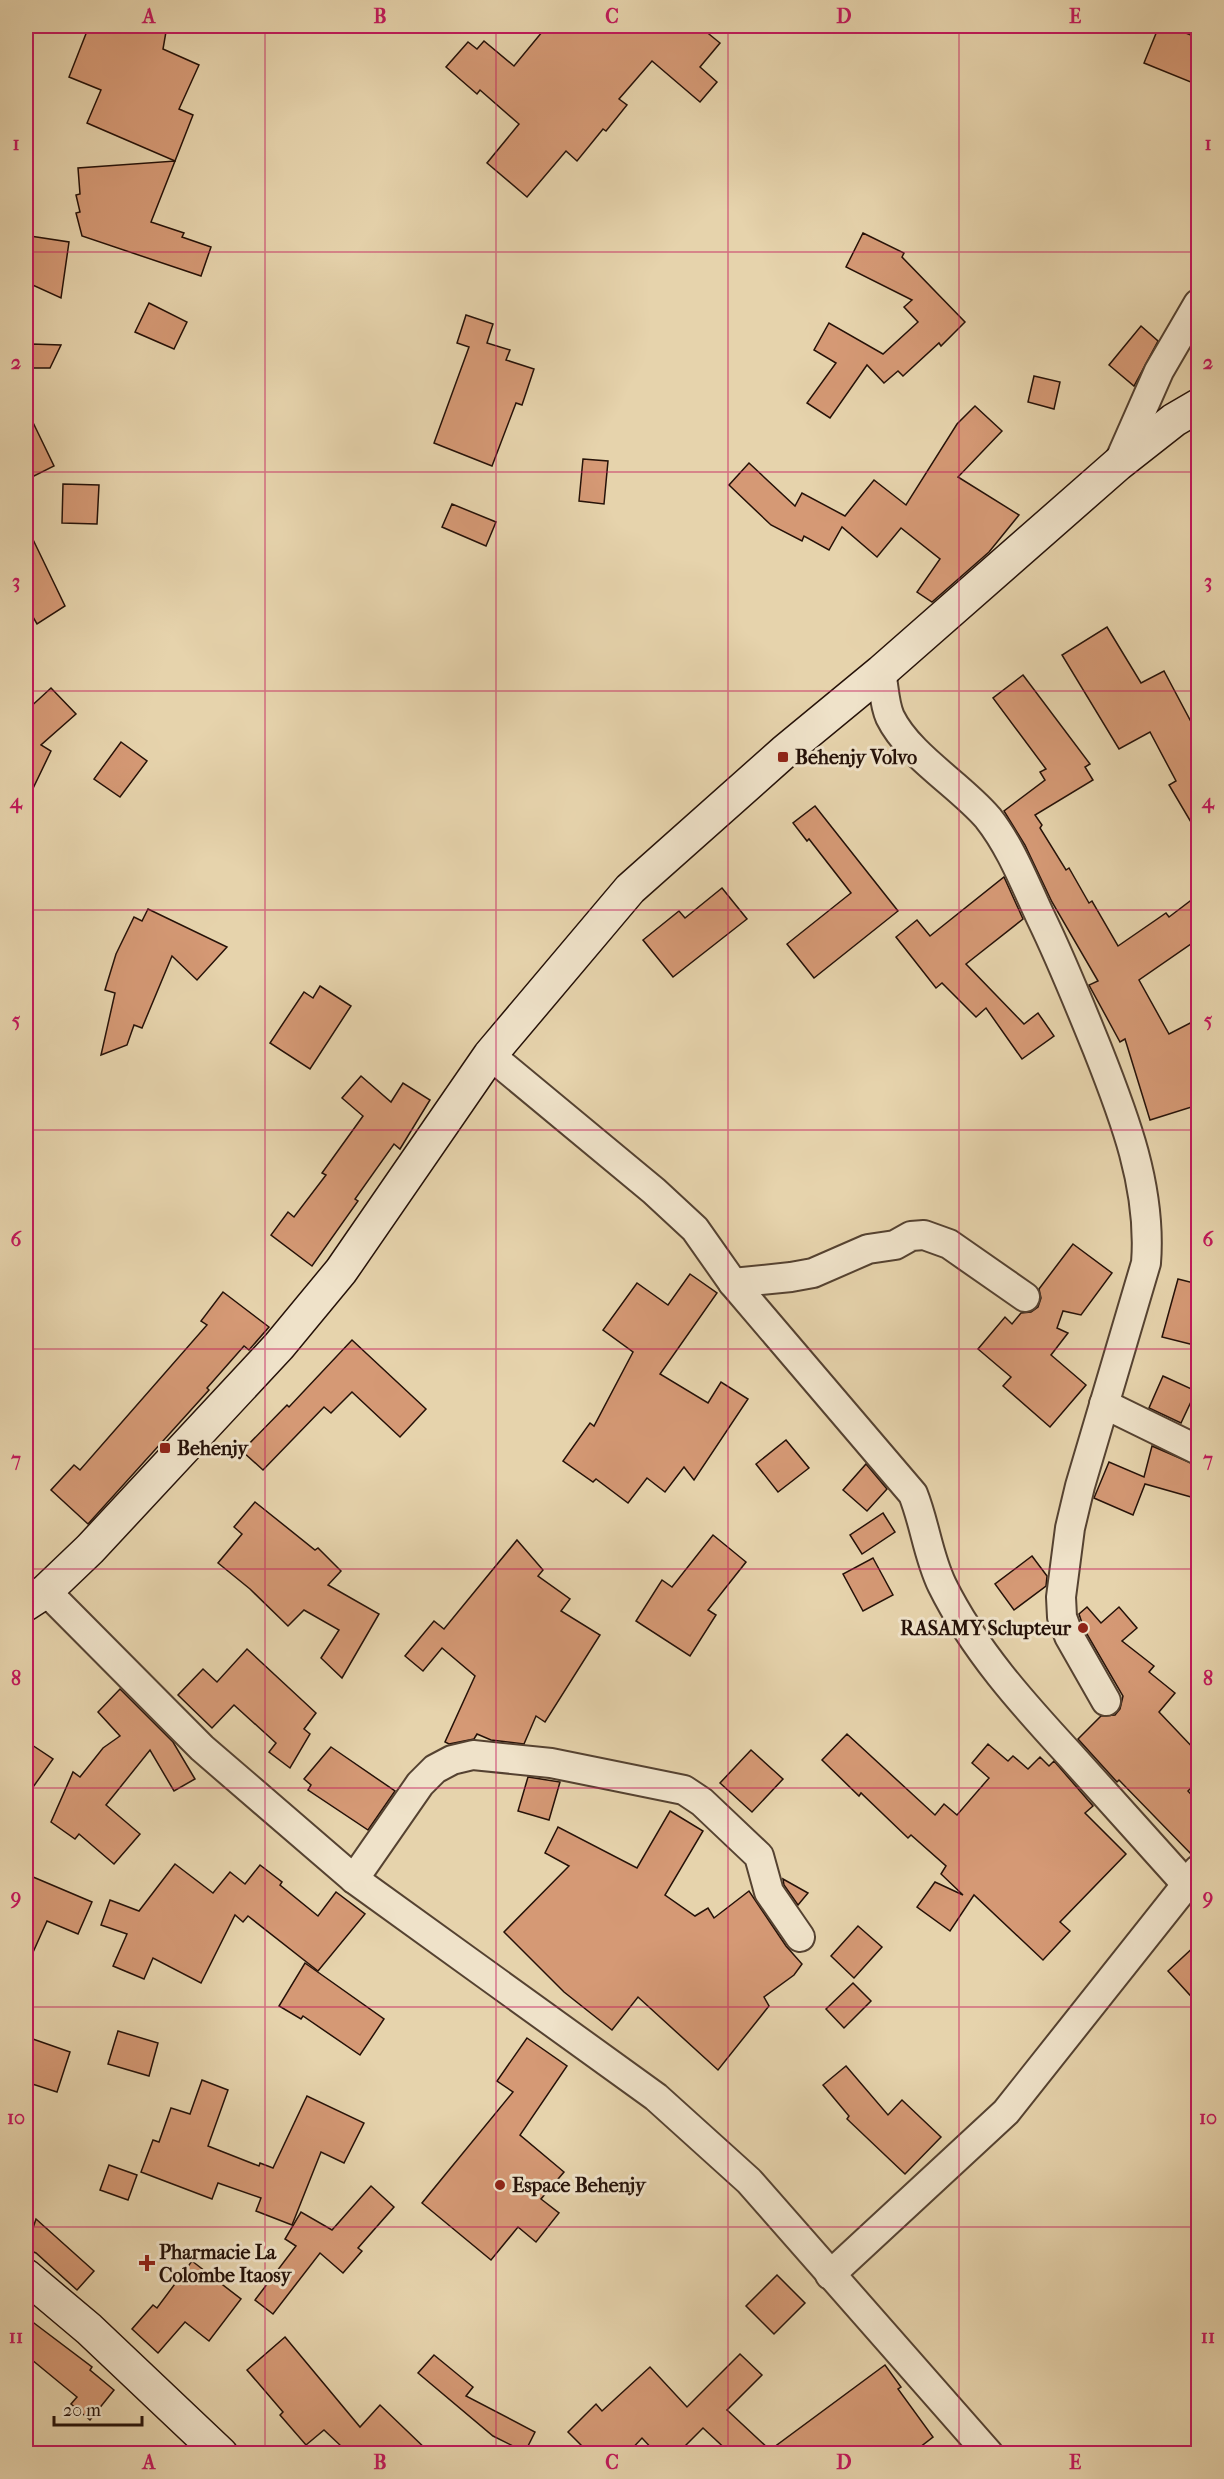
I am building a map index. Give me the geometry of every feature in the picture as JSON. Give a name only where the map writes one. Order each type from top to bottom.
[{"type":"street","points":[[1118,464],[1159,371],[1198,304]]},
{"type":"street","points":[[989,2454],[749,2181],[656,2097],[354,1879],[202,1748],[36,1598],[153,1482],[279,1346],[341,1271],[490,1055],[630,889],[784,752],[881,672],[1118,464],[1174,420],[1198,406]]},
{"type":"street","points":[[881,672],[889,716],[903,737],[987,818],[1010,851],[1066,969],[1116,1096],[1132,1148],[1143,1196],[1148,1233],[1146,1263],[1080,1486],[1070,1527],[1061,1597],[1062,1617],[1069,1636],[1106,1701]]},
{"type":"street","points":[[490,1055],[654,1191],[695,1229],[733,1283],[913,1494],[924,1521],[930,1555],[942,1585],[981,1652],[1033,1715],[1193,1878],[1006,2112],[830,2275]]},
{"type":"street","points":[[733,1283],[813,1273],[868,1249],[895,1245],[911,1236],[924,1235],[949,1244],[1025,1297]]},
{"type":"street","points":[[1104,1404],[1198,1450]]},
{"type":"street","points":[[354,1879],[420,1784],[435,1769],[452,1760],[473,1755],[551,1762],[684,1790],[702,1802],[759,1856],[769,1892],[800,1937]]},
{"type":"street","points":[[26,2276],[89,2329],[221,2454]]},
{"type":"building","points":[[89,26],[167,26],[163,49],[199,65],[179,109],[193,115],[175,161],[87,123],[101,90],[69,77]]},
{"type":"building","points":[[547,26],[699,26],[720,43],[700,67],[717,82],[700,102],[652,61],[619,99],[627,105],[606,131],[603,129],[577,161],[566,151],[527,197],[487,163],[519,124],[480,90],[477,94],[446,67],[468,42],[477,49],[484,41],[514,66]]},
{"type":"building","points":[[1159,26],[1169,26],[1198,38],[1198,85],[1144,63]]},
{"type":"building","points":[[175,161],[151,222],[184,233],[182,237],[211,247],[201,276],[82,236],[76,213],[80,212],[76,195],[80,194],[78,168]]},
{"type":"building","points":[[863,233],[904,253],[902,257],[965,322],[941,346],[939,343],[903,376],[898,371],[884,383],[867,365],[830,418],[807,403],[836,363],[814,350],[829,323],[883,354],[918,322],[904,307],[912,300],[846,267]]},
{"type":"building","points":[[30,236],[69,242],[61,298],[26,282],[26,253]]},
{"type":"building","points":[[149,303],[187,322],[174,349],[135,332]]},
{"type":"building","points":[[466,315],[493,324],[487,343],[510,350],[506,360],[534,369],[522,405],[516,403],[492,466],[434,443],[469,347],[457,343]]},
{"type":"building","points":[[1141,326],[1158,341],[1134,386],[1109,365]]},
{"type":"building","points":[[31,344],[61,345],[50,368],[30,368]]},
{"type":"building","points":[[1034,376],[1060,382],[1054,409],[1028,402]]},
{"type":"building","points":[[975,406],[1002,431],[958,477],[1019,515],[989,552],[932,602],[917,592],[940,559],[901,528],[877,557],[842,527],[829,550],[804,536],[802,541],[771,525],[729,485],[749,463],[795,506],[802,493],[845,516],[874,480],[906,505],[957,424]]},
{"type":"building","points":[[26,408],[54,466],[26,480]]},
{"type":"building","points":[[583,459],[608,461],[604,504],[579,501]]},
{"type":"building","points":[[63,484],[99,485],[97,524],[62,523]]},
{"type":"building","points":[[452,504],[496,522],[486,546],[442,527]]},
{"type":"building","points":[[26,525],[65,606],[37,624],[26,605]]},
{"type":"building","points":[[1107,627],[1141,683],[1164,671],[1198,735],[1198,834],[1169,785],[1176,781],[1150,732],[1119,749],[1062,655]]},
{"type":"building","points":[[1023,675],[1090,764],[1085,767],[1093,780],[1035,815],[1042,825],[1040,828],[1066,870],[1069,868],[1089,903],[1092,901],[1118,946],[1166,913],[1169,917],[1198,895],[1198,939],[1139,980],[1169,1034],[1198,1019],[1198,1105],[1150,1120],[1125,1039],[1120,1042],[1089,985],[1098,981],[1052,902],[1025,845],[1004,811],[1045,780],[1040,772],[1046,769],[993,698]]},
{"type":"building","points":[[51,688],[76,714],[41,745],[51,751],[26,803],[26,711]]},
{"type":"building","points":[[121,742],[147,761],[120,797],[94,779]]},
{"type":"building","points":[[815,806],[898,911],[814,978],[787,944],[851,893],[809,839],[807,841],[793,823]]},
{"type":"building","points":[[1004,877],[1023,919],[966,964],[1024,1024],[1038,1013],[1054,1036],[1022,1059],[986,1008],[976,1017],[942,983],[936,988],[896,937],[917,920],[930,936]]},
{"type":"building","points":[[722,888],[747,919],[673,977],[643,940],[679,911],[685,918]]},
{"type":"building","points":[[148,909],[227,947],[197,980],[172,956],[142,1028],[134,1025],[127,1045],[101,1055],[115,993],[105,990],[116,954],[134,917],[142,921]]},
{"type":"building","points":[[320,986],[351,1006],[310,1069],[270,1043],[304,992],[313,998]]},
{"type":"building","points":[[361,1076],[391,1102],[403,1083],[430,1100],[400,1149],[394,1144],[355,1199],[358,1201],[312,1266],[271,1235],[288,1212],[294,1217],[326,1175],[322,1173],[363,1116],[342,1098]]},
{"type":"building","points":[[1073,1244],[1112,1273],[1081,1315],[1063,1311],[1057,1328],[1068,1333],[1051,1355],[1086,1385],[1050,1427],[1003,1386],[1011,1377],[978,1349],[1005,1317],[1012,1324],[1021,1313],[1031,1312],[1038,1307],[1041,1298],[1039,1289]]},
{"type":"building","points":[[690,1274],[717,1293],[660,1374],[708,1403],[721,1382],[748,1399],[694,1480],[684,1467],[665,1492],[647,1478],[628,1503],[596,1479],[593,1482],[563,1461],[590,1423],[594,1426],[633,1352],[603,1330],[637,1283],[668,1305]]},
{"type":"building","points":[[1178,1279],[1198,1284],[1198,1346],[1162,1337]]},
{"type":"building","points":[[223,1292],[269,1327],[249,1350],[244,1346],[207,1388],[209,1390],[88,1524],[51,1490],[74,1465],[80,1470],[207,1325],[201,1321]]},
{"type":"building","points":[[352,1340],[426,1409],[400,1437],[352,1392],[331,1413],[324,1407],[263,1470],[242,1451],[287,1405],[289,1407]]},
{"type":"building","points":[[1163,1376],[1196,1391],[1181,1423],[1149,1408]]},
{"type":"building","points":[[786,1440],[809,1468],[778,1492],[756,1464]]},
{"type":"building","points":[[1152,1446],[1198,1466],[1198,1499],[1145,1484],[1133,1515],[1094,1498],[1109,1462],[1144,1477]]},
{"type":"building","points":[[866,1464],[887,1489],[867,1511],[843,1490]]},
{"type":"building","points":[[255,1502],[315,1550],[318,1548],[341,1571],[328,1585],[379,1614],[342,1678],[321,1658],[339,1630],[304,1610],[288,1626],[250,1589],[218,1563],[242,1534],[234,1527]]},
{"type":"building","points":[[883,1513],[895,1532],[862,1554],[850,1535]]},
{"type":"building","points":[[713,1535],[746,1562],[708,1610],[716,1615],[690,1656],[636,1621],[662,1580],[672,1587]]},
{"type":"building","points":[[517,1540],[543,1570],[538,1576],[570,1599],[561,1611],[600,1635],[545,1722],[536,1716],[524,1744],[491,1740],[477,1734],[474,1739],[449,1744],[445,1742],[475,1676],[442,1648],[423,1671],[405,1656],[434,1621],[444,1629]]},
{"type":"building","points":[[1032,1556],[1047,1576],[1046,1586],[1014,1610],[995,1584]]},
{"type":"building","points":[[873,1558],[893,1595],[863,1611],[843,1574]]},
{"type":"building","points":[[1087,1607],[1101,1623],[1119,1607],[1137,1628],[1122,1641],[1154,1666],[1149,1672],[1175,1693],[1159,1712],[1198,1753],[1198,1781],[1188,1791],[1198,1802],[1198,1854],[1192,1855],[1119,1780],[1117,1782],[1078,1739],[1101,1716],[1115,1715],[1120,1709],[1123,1696],[1084,1629],[1079,1614]]},
{"type":"building","points":[[247,1649],[316,1713],[304,1729],[310,1734],[290,1768],[269,1752],[276,1743],[234,1705],[212,1728],[178,1695],[203,1669],[217,1682]]},
{"type":"building","points":[[120,1689],[173,1742],[195,1779],[174,1791],[150,1750],[106,1805],[140,1834],[114,1864],[79,1834],[75,1839],[51,1822],[73,1772],[80,1777],[103,1748],[120,1736],[98,1712]]},
{"type":"building","points":[[847,1734],[935,1815],[944,1804],[957,1815],[989,1778],[972,1763],[988,1744],[1008,1761],[1013,1756],[1028,1769],[1040,1757],[1049,1766],[1054,1761],[1093,1806],[1085,1813],[1126,1854],[1060,1922],[1070,1931],[1043,1960],[974,1895],[950,1931],[917,1907],[935,1882],[963,1895],[941,1874],[946,1866],[911,1835],[908,1838],[861,1793],[859,1796],[822,1760]]},
{"type":"building","points":[[26,1741],[53,1759],[26,1797]]},
{"type":"building","points":[[331,1747],[395,1791],[368,1830],[308,1790],[311,1785],[304,1779]]},
{"type":"building","points":[[751,1750],[783,1779],[752,1812],[720,1783]]},
{"type":"building","points":[[528,1777],[560,1782],[549,1820],[518,1811]]},
{"type":"building","points":[[670,1811],[703,1831],[665,1895],[695,1916],[708,1908],[714,1918],[749,1891],[786,1946],[802,1964],[794,1975],[764,1997],[769,2006],[718,2070],[638,1997],[612,2030],[564,1992],[504,1932],[569,1866],[545,1853],[558,1827],[637,1868]]},
{"type":"building","points":[[175,1864],[213,1893],[230,1872],[245,1884],[260,1865],[282,1882],[280,1885],[318,1916],[336,1892],[365,1914],[318,1971],[248,1916],[243,1922],[235,1915],[201,1983],[153,1958],[144,1979],[113,1966],[127,1934],[101,1925],[110,1900],[139,1911]]},
{"type":"building","points":[[26,1874],[92,1902],[78,1934],[47,1921],[26,1968]]},
{"type":"building","points":[[783,1879],[808,1893],[798,1905],[784,1885]]},
{"type":"building","points":[[858,1926],[882,1947],[854,1978],[831,1956]]},
{"type":"building","points":[[1198,1943],[1198,2004],[1168,1971]]},
{"type":"building","points":[[305,1963],[384,2019],[360,2055],[303,2016],[301,2019],[279,2006]]},
{"type":"building","points":[[853,1983],[871,2001],[844,2028],[826,2009]]},
{"type":"building","points":[[118,2031],[158,2043],[149,2076],[108,2064]]},
{"type":"building","points":[[30,2038],[70,2052],[57,2092],[26,2082],[26,2051]]},
{"type":"building","points":[[527,2038],[567,2066],[520,2135],[564,2172],[541,2199],[559,2213],[536,2242],[518,2227],[491,2260],[422,2203],[513,2092],[497,2081]]},
{"type":"building","points":[[846,2066],[888,2115],[902,2100],[941,2137],[905,2174],[847,2119],[849,2116],[823,2085]]},
{"type":"building","points":[[202,2080],[228,2090],[208,2146],[259,2166],[260,2163],[273,2168],[307,2096],[364,2123],[344,2163],[321,2152],[292,2225],[256,2211],[261,2198],[218,2183],[212,2199],[141,2172],[153,2140],[159,2142],[171,2108],[190,2114]]},
{"type":"building","points":[[109,2165],[137,2175],[128,2200],[100,2190]]},
{"type":"building","points":[[371,2186],[394,2207],[358,2248],[362,2251],[343,2273],[320,2253],[273,2314],[255,2300],[296,2246],[285,2239],[301,2212],[332,2230]]},
{"type":"building","points":[[36,2219],[94,2271],[77,2290],[36,2253],[26,2249]]},
{"type":"building","points":[[192,2261],[241,2299],[209,2341],[185,2322],[158,2353],[132,2329],[153,2305],[157,2308]]},
{"type":"building","points":[[777,2275],[805,2303],[774,2334],[746,2306]]},
{"type":"building","points":[[26,2317],[92,2367],[90,2370],[114,2390],[90,2420],[71,2404],[77,2397],[26,2355]]},
{"type":"building","points":[[285,2337],[360,2427],[380,2405],[431,2454],[335,2454],[341,2446],[324,2430],[306,2445],[280,2415],[283,2412],[247,2370]]},
{"type":"building","points":[[740,2354],[762,2375],[727,2410],[770,2450],[885,2365],[901,2387],[898,2389],[933,2437],[911,2454],[731,2454],[703,2428],[677,2454],[657,2454],[642,2438],[627,2454],[590,2454],[568,2432],[596,2404],[602,2411],[650,2367],[687,2407]]},
{"type":"building","points":[[434,2355],[473,2387],[466,2396],[535,2432],[525,2452],[493,2436],[418,2373]]},
{"type":"place","name":"Behenjy Volvo","points":[[783,757]]},
{"type":"place","name":"Behenjy","points":[[165,1448]]},
{"type":"place","name":"RASAMY Sclupteur","points":[[1083,1628]]},
{"type":"place","name":"Espace Behenjy","points":[[500,2185]]},
{"type":"place","name":"Pharmacie La Colombe Itaosy","points":[[147,2263]]}]
